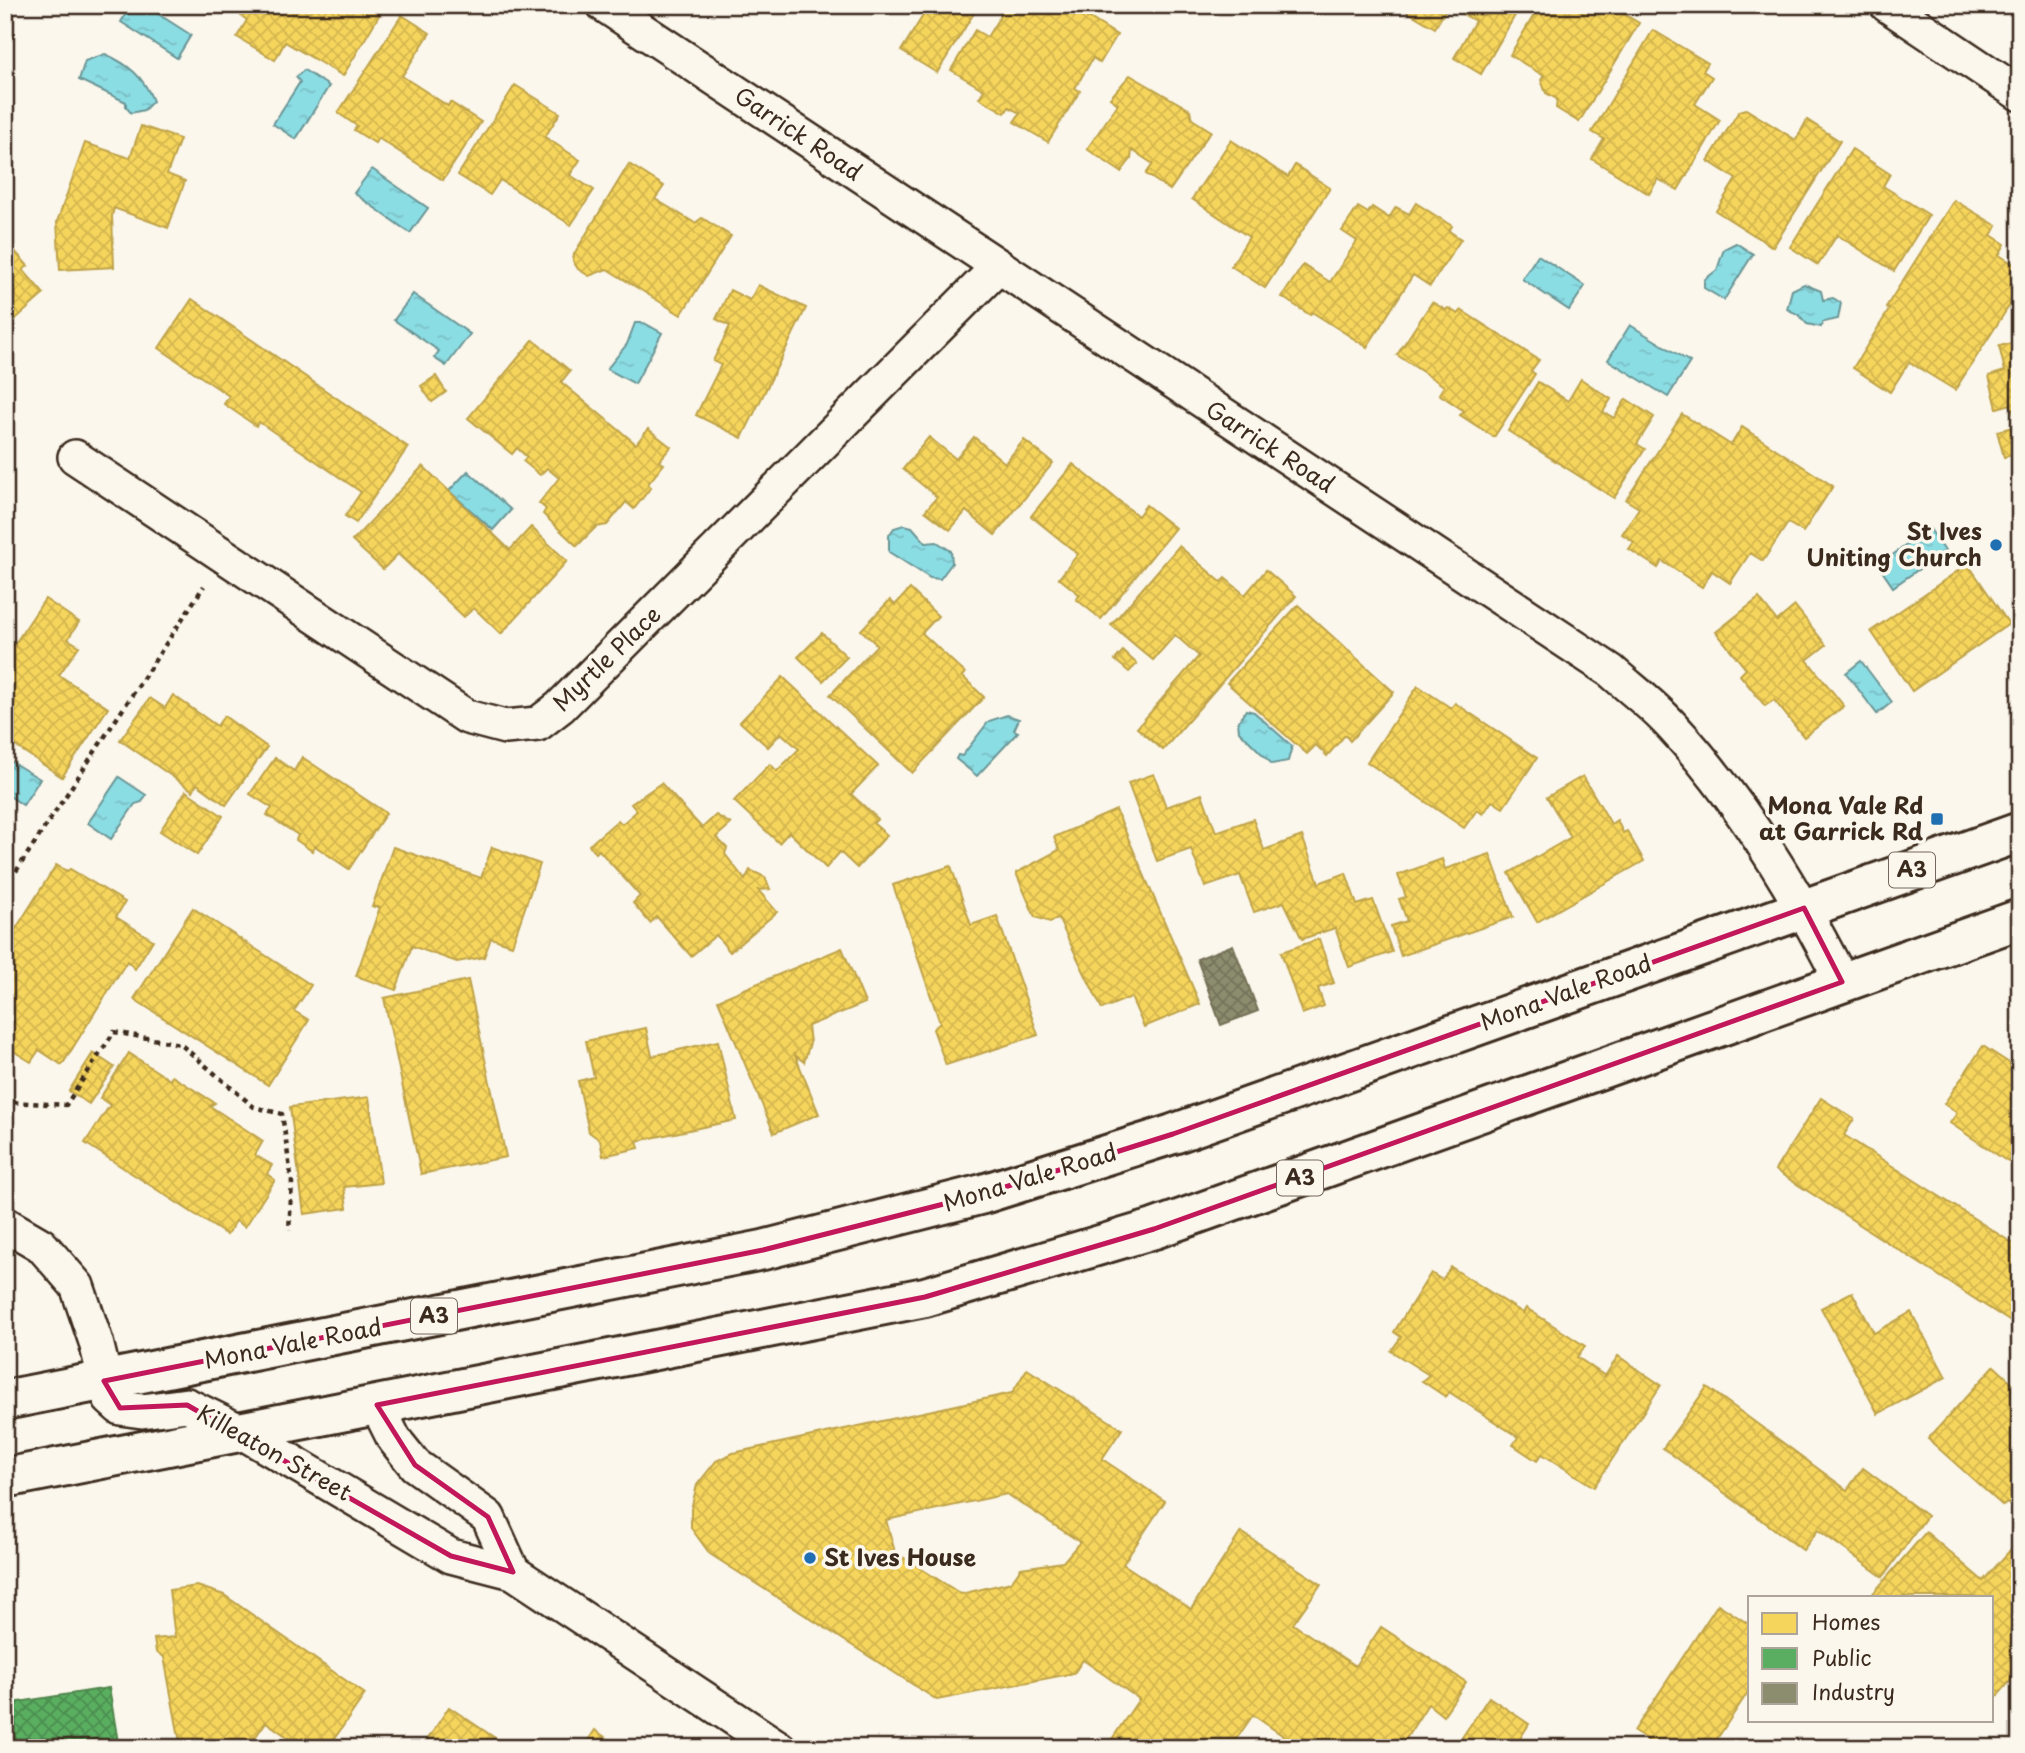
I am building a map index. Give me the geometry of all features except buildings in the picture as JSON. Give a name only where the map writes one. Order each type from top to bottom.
[{"type":"highway","name":"Mona Vale Road","points":[[5,1400],[764,1250],[983,1194],[1173,1133],[2020,832]]},
{"type":"highway","name":"A3","points":[[5,1478],[925,1297],[1154,1229],[2020,919]]},
{"type":"street","name":"Garrick Road","points":[[604,5],[1611,671],[1670,724],[1722,786],[1804,908],[1842,982]]},
{"type":"street","points":[[1887,5],[2020,94]]},
{"type":"street","name":"Myrtle Place","points":[[75,457],[467,717],[505,727],[538,724],[561,707],[999,267]]},
{"type":"street","name":"Killeaton Street","points":[[5,1224],[41,1245],[77,1286],[96,1342],[110,1399],[120,1408],[142,1411],[187,1405],[242,1432],[451,1556],[513,1572],[779,1748]]},
{"type":"street","points":[[377,1405],[394,1439],[415,1465],[488,1517],[513,1572]]},
{"type":"path","points":[[5,888],[224,556]]},
{"type":"path","points":[[5,1106],[9,1102],[66,1105],[114,1032],[180,1044],[254,1107],[282,1114],[292,1183],[289,1230]]},
{"type":"highlighted area","points":[[1804,908],[1842,982],[1154,1229],[925,1297],[377,1405],[415,1465],[488,1517],[513,1572],[451,1556],[187,1405],[120,1408],[104,1381],[763,1250],[983,1194],[1173,1134]]},
{"type":"water","points":[[131,5],[144,5],[191,35],[177,58],[121,22]]},
{"type":"water","points":[[105,54],[128,67],[145,85],[153,101],[144,110],[131,113],[126,102],[79,80],[85,61]]},
{"type":"water","points":[[304,70],[329,86],[296,139],[273,124],[300,82],[296,77]]},
{"type":"water","points":[[372,169],[428,208],[410,233],[354,193]]},
{"type":"water","points":[[1736,243],[1753,254],[1724,300],[1704,288],[1704,280],[1717,270],[1724,249]]},
{"type":"water","points":[[1538,255],[1585,286],[1569,310],[1522,279]]},
{"type":"water","points":[[1804,284],[1821,291],[1823,300],[1833,298],[1841,303],[1838,319],[1823,322],[1821,327],[1807,324],[1799,315],[1787,309],[1792,290]]},
{"type":"water","points":[[413,294],[470,334],[446,366],[434,358],[439,351],[394,320]]},
{"type":"water","points":[[635,323],[644,323],[662,333],[635,384],[607,369],[627,344]]},
{"type":"water","points":[[1630,325],[1690,362],[1668,397],[1608,360]]},
{"type":"water","points":[[468,471],[511,510],[493,530],[449,491]]},
{"type":"water","points":[[904,525],[912,527],[926,543],[937,542],[951,551],[952,563],[940,579],[930,578],[889,552],[889,535],[894,528]]},
{"type":"water","points":[[1930,529],[1945,551],[1893,587],[1878,565]]},
{"type":"water","points":[[1861,661],[1892,702],[1877,714],[1846,673]]},
{"type":"water","points":[[1246,710],[1254,712],[1292,746],[1288,761],[1272,764],[1239,731],[1238,722]]},
{"type":"water","points":[[1007,715],[1019,719],[1014,730],[1018,732],[977,776],[956,759],[958,755],[962,756],[989,721]]},
{"type":"water","points":[[5,758],[40,779],[23,805],[5,793]]},
{"type":"water","points":[[119,777],[146,795],[142,802],[135,804],[111,839],[88,823]]},
{"type":"place","name":"St Ives Uniting Church","points":[[1996,545]]},
{"type":"place","name":"Mona Vale Rd at Garrick Rd","points":[[1937,819]]},
{"type":"place","name":"St Ives House","points":[[810,1558]]}]
